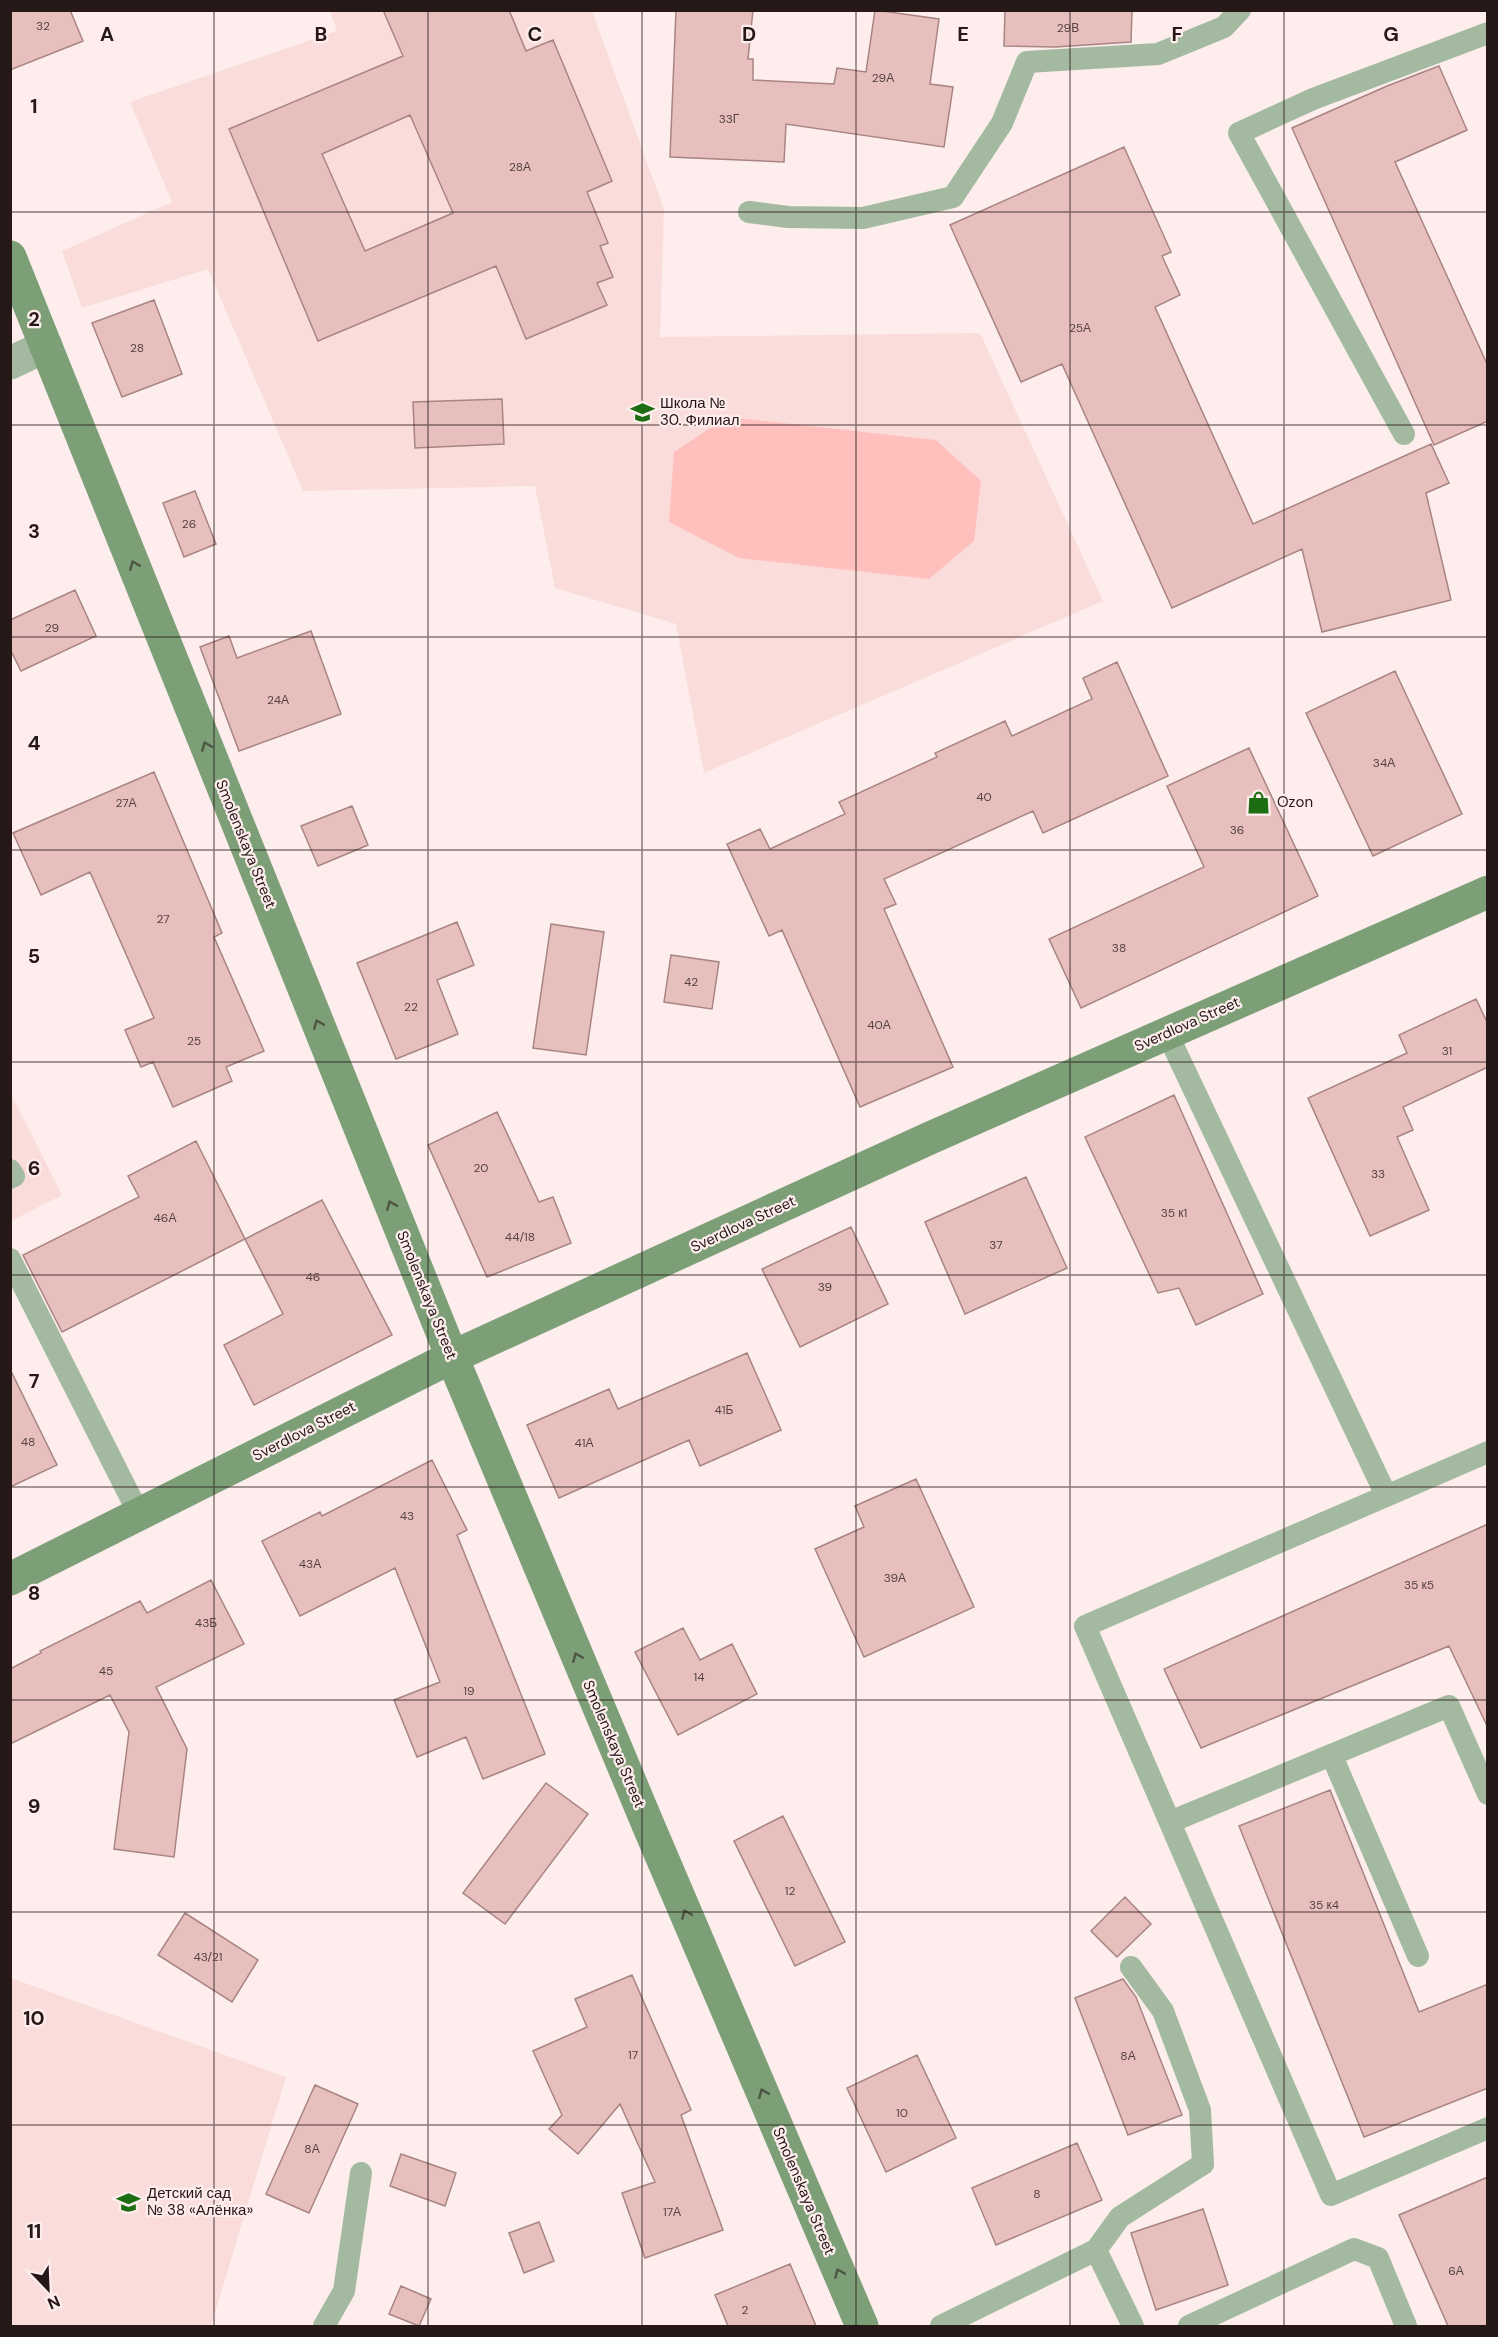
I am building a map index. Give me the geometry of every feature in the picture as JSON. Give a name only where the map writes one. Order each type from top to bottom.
[{"type":"street","name":"Smolenskaya Street","points":[[10,257],[452,1357],[648,1827],[862,2326]]},
{"type":"street","points":[[10,363],[46,346]]},
{"type":"street","name":"Sverdlova Street","points":[[10,1579],[452,1357],[930,1138],[1488,892]]},
{"type":"lane","points":[[749,212],[788,216],[863,218],[953,197],[1002,123],[1028,62],[1158,54],[1224,27],[1240,10]]},
{"type":"lane","points":[[1404,434],[1239,133],[1313,99],[1487,35]]},
{"type":"lane","points":[[1167,1033],[1386,1495]]},
{"type":"lane","points":[[10,1170],[14,1176],[10,1178]]},
{"type":"lane","points":[[10,1259],[139,1514]]},
{"type":"lane","points":[[1488,1452],[1085,1626],[1331,2195],[1488,2128]]},
{"type":"lane","points":[[1170,1822],[1449,1706],[1488,1794]]},
{"type":"lane","points":[[1332,1756],[1418,1956]]},
{"type":"lane","points":[[941,2326],[1096,2250],[1120,2217],[1203,2164],[1200,2110],[1163,2011],[1131,1967]]},
{"type":"lane","points":[[324,2326],[344,2291],[361,2174]]},
{"type":"lane","points":[[1189,2326],[1354,2249],[1378,2258],[1406,2326]]},
{"type":"lane","points":[[1096,2250],[1134,2326]]},
{"type":"shaded area","name":"Школа № 30. Филиал","points":[[330,11],[592,11],[664,209],[660,337],[980,333],[1103,601],[704,773],[676,624],[555,588],[535,486],[303,491],[208,269],[82,308],[62,251],[172,202],[130,102],[337,31]]},
{"type":"shaded area","points":[[727,417],[936,440],[981,481],[974,541],[929,579],[739,558],[669,522],[674,452]]},
{"type":"shaded area","points":[[10,1092],[62,1195],[11,1221],[10,1221]]},
{"type":"shaded area","name":"Детский сад № 38 «Алёнка»","points":[[11,1978],[286,2077],[211,2326],[11,2326]]},
{"type":"building","points":[[10,10],[70,10],[83,41],[10,70]]},
{"type":"building","points":[[383,10],[509,10],[526,51],[553,40],[612,181],[587,192],[608,243],[600,246],[613,277],[597,283],[607,305],[526,339],[496,266],[318,341],[229,129],[403,56]],"holes":[[[410,115],[453,213],[365,251],[322,154]]]},
{"type":"building","points":[[676,10],[753,10],[748,59],[753,59],[753,80],[834,84],[837,68],[866,72],[875,10],[939,19],[930,84],[953,87],[944,147],[786,124],[784,162],[670,157]]},
{"type":"building","points":[[1005,10],[1132,10],[1131,42],[1055,47],[1004,46]]},
{"type":"building","points":[[1439,66],[1467,130],[1395,162],[1488,366],[1488,421],[1434,445],[1292,128]]},
{"type":"building","points":[[1124,147],[1171,252],[1162,256],[1180,295],[1155,307],[1253,524],[1431,444],[1449,483],[1426,493],[1451,600],[1322,632],[1302,549],[1172,608],[1062,364],[1021,382],[950,225]]},
{"type":"building","points":[[154,300],[182,374],[122,397],[92,323]]},
{"type":"building","points":[[502,399],[504,444],[415,448],[413,402]]},
{"type":"building","points":[[195,491],[216,544],[184,557],[163,503]]},
{"type":"building","points":[[75,590],[96,636],[21,671],[10,649],[10,620]]},
{"type":"building","points":[[311,631],[341,714],[239,751],[200,647],[229,636],[237,658]]},
{"type":"building","points":[[1117,662],[1168,776],[1043,833],[1033,811],[884,879],[896,904],[884,909],[953,1067],[860,1107],[782,930],[769,936],[727,844],[760,829],[770,849],[845,814],[839,802],[937,757],[935,753],[1005,721],[1012,736],[1092,699],[1083,678]]},
{"type":"building","points":[[1395,671],[1462,814],[1373,856],[1306,713]]},
{"type":"building","points":[[1249,748],[1318,896],[1081,1008],[1049,939],[1204,867],[1167,786]]},
{"type":"building","points":[[154,772],[222,933],[214,937],[264,1051],[226,1067],[232,1081],[173,1107],[153,1062],[141,1067],[125,1030],[154,1018],[90,872],[41,895],[13,833]]},
{"type":"building","points":[[352,806],[368,845],[318,866],[301,826]]},
{"type":"building","points":[[457,922],[474,965],[437,980],[458,1034],[396,1059],[357,963]]},
{"type":"building","points":[[551,924],[604,932],[586,1055],[533,1048]]},
{"type":"building","points":[[671,955],[719,962],[712,1009],[664,1002]]},
{"type":"building","points":[[1476,999],[1488,1024],[1488,1067],[1403,1107],[1413,1130],[1397,1137],[1429,1210],[1370,1236],[1308,1098],[1407,1053],[1399,1035]]},
{"type":"building","points":[[1174,1095],[1263,1294],[1196,1325],[1179,1288],[1158,1293],[1085,1137]]},
{"type":"building","points":[[497,1112],[539,1202],[553,1197],[571,1243],[487,1277],[428,1145]]},
{"type":"building","points":[[196,1141],[245,1239],[62,1332],[23,1255],[139,1197],[128,1176]]},
{"type":"building","points":[[1026,1177],[1067,1268],[965,1314],[925,1222]]},
{"type":"building","points":[[322,1200],[392,1335],[254,1405],[224,1345],[283,1314],[245,1239]]},
{"type":"building","points":[[851,1227],[888,1304],[800,1347],[762,1269]]},
{"type":"building","points":[[747,1353],[781,1430],[700,1466],[689,1440],[559,1498],[527,1425],[609,1389],[618,1409]]},
{"type":"building","points":[[10,1369],[57,1465],[10,1487]]},
{"type":"building","points":[[432,1460],[467,1530],[457,1535],[545,1754],[483,1779],[466,1737],[417,1757],[394,1700],[440,1682],[395,1568],[300,1616],[262,1541],[320,1512],[322,1516]]},
{"type":"building","points":[[916,1479],[974,1607],[864,1657],[815,1549],[864,1527],[855,1506]]},
{"type":"building","points":[[1488,1524],[1488,1728],[1449,1646],[1201,1748],[1164,1669]]},
{"type":"building","points":[[211,1580],[244,1644],[156,1687],[187,1749],[174,1857],[114,1849],[129,1732],[110,1695],[10,1744],[10,1669],[41,1653],[40,1651],[140,1601],[147,1613]]},
{"type":"building","points":[[683,1628],[700,1660],[732,1644],[757,1694],[678,1735],[635,1652]]},
{"type":"building","points":[[546,1783],[588,1814],[505,1924],[463,1893]]},
{"type":"building","points":[[1330,1790],[1419,2012],[1488,1984],[1488,2088],[1364,2137],[1239,1826]]},
{"type":"building","points":[[783,1816],[845,1942],[795,1966],[734,1841]]},
{"type":"building","points":[[1125,1897],[1151,1924],[1117,1957],[1091,1931]]},
{"type":"building","points":[[185,1913],[258,1960],[232,2002],[158,1955]]},
{"type":"building","points":[[632,1975],[691,2110],[681,2115],[723,2230],[645,2258],[622,2193],[655,2182],[620,2104],[578,2154],[549,2129],[562,2115],[533,2051],[587,2027],[575,1999]]},
{"type":"building","points":[[1123,1979],[1136,1997],[1182,2115],[1128,2135],[1075,1998]]},
{"type":"building","points":[[917,2055],[956,2138],[886,2172],[847,2088]]},
{"type":"building","points":[[315,2085],[358,2104],[309,2213],[266,2194]]},
{"type":"building","points":[[1077,2143],[1102,2200],[996,2245],[972,2188]]},
{"type":"building","points":[[401,2154],[456,2173],[445,2206],[390,2186]]},
{"type":"building","points":[[1488,2177],[1488,2326],[1448,2326],[1399,2215]]},
{"type":"building","points":[[1203,2209],[1228,2285],[1156,2310],[1131,2233]]},
{"type":"building","points":[[539,2222],[554,2261],[524,2273],[509,2233]]},
{"type":"building","points":[[790,2264],[816,2326],[728,2326],[715,2295]]},
{"type":"building","points":[[401,2286],[431,2299],[419,2326],[389,2314]]},
{"type":"place","name":"Школа № 30. Филиал","points":[[642,412]]},
{"type":"place","name":"Ozon","points":[[1259,802]]},
{"type":"place","name":"Детский сад № 38 «Алёнка»","points":[[129,2202]]}]
